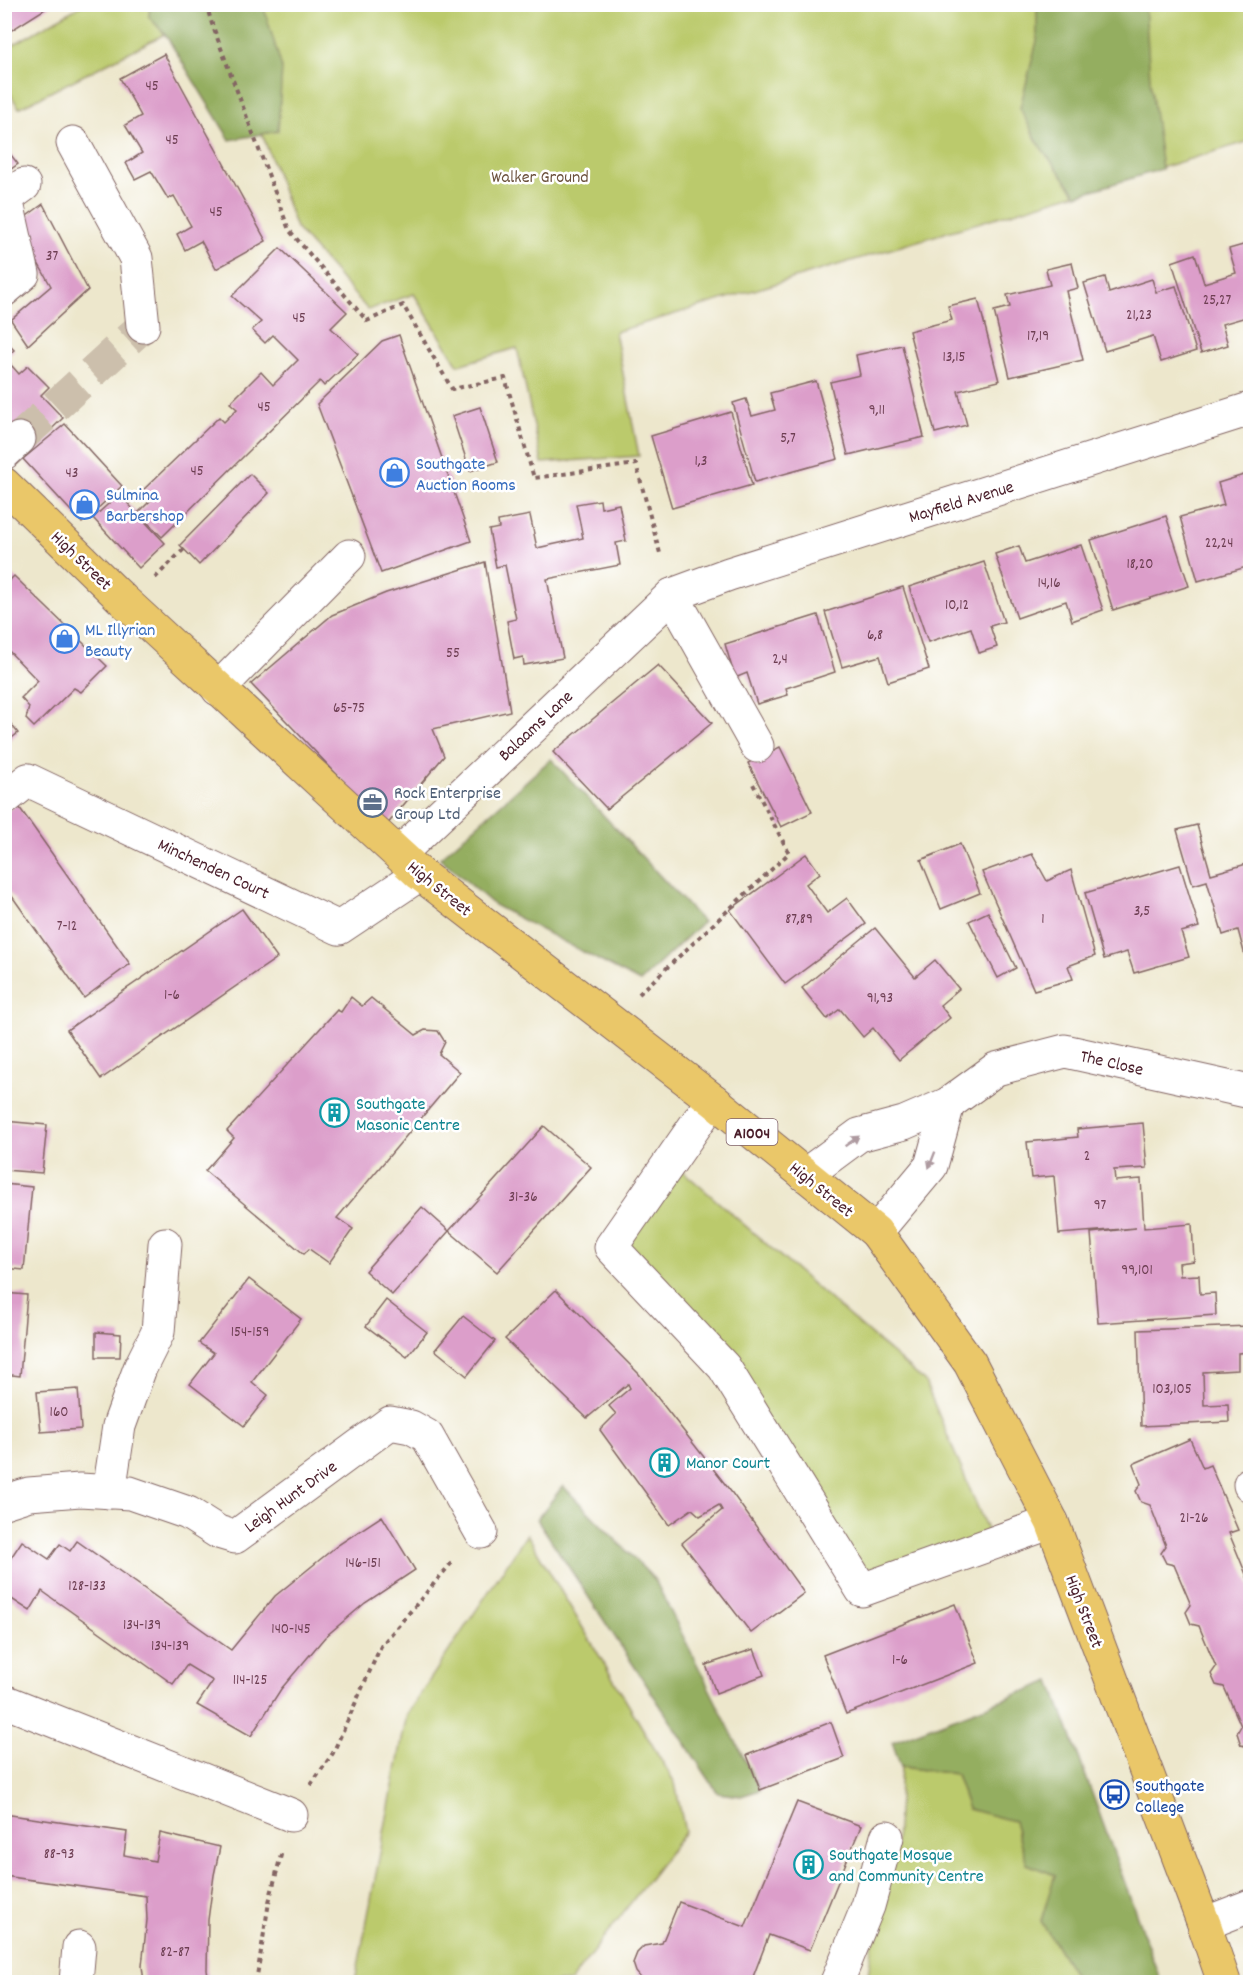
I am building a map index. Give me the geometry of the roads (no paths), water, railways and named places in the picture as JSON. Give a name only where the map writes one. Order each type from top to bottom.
[{"type":"main road","name":"High Street","points":[[4,484],[123,600],[409,864],[713,1100],[876,1232],[970,1363],[1052,1522],[1204,1924],[1224,1983]]},
{"type":"street","points":[[73,142],[136,258],[143,326]]},
{"type":"street","points":[[4,290],[23,274],[6,198],[24,185]]},
{"type":"street","name":"Mayfield Avenue","points":[[672,595],[729,574],[1251,409]]},
{"type":"street","points":[[218,688],[349,556]]},
{"type":"street","points":[[672,595],[757,746]]},
{"type":"street","name":"Balaams Lane","points":[[409,864],[672,595]]},
{"type":"street","name":"Minchenden Court","points":[[4,799],[28,780],[339,928],[409,864]]},
{"type":"street","name":"The Close","points":[[805,1175],[859,1135],[904,1123],[948,1104],[996,1069],[1065,1051],[1251,1092]]},
{"type":"street","points":[[713,1100],[611,1247],[724,1367],[862,1590],[1052,1522]]},
{"type":"street","points":[[876,1232],[931,1166],[948,1104]]},
{"type":"street","points":[[110,1492],[119,1426],[140,1368],[158,1332],[165,1244]]},
{"type":"street","name":"Leigh Hunt Drive","points":[[4,1502],[29,1494],[70,1491],[130,1494],[188,1514],[218,1532],[235,1537],[390,1423],[411,1426],[427,1436],[481,1532]]},
{"type":"street","points":[[4,1701],[291,1815]]},
{"type":"street","points":[[837,1983],[868,1906],[887,1837]]},
{"type":"street","points":[[1204,1924],[1251,1906]]},
{"type":"street","points":[[76,1983],[79,1947]]},
{"type":"tunnel","points":[[19,439],[143,326]]},
{"type":"place","name":"Southgate Auction Rooms","points":[[395,473]]},
{"type":"place","name":"Sulmina Barbershop","points":[[85,504]]},
{"type":"place","name":"ML Illyrian Beauty","points":[[64,639]]},
{"type":"place","name":"Rock Enterprise Group Ltd","points":[[373,802]]},
{"type":"place","name":"Southgate Masonic Centre","points":[[335,1113]]},
{"type":"place","name":"Manor Court","points":[[665,1462]]},
{"type":"place","name":"Southgate College","points":[[1114,1795]]},
{"type":"place","name":"Southgate Mosque and Community Centre","points":[[808,1864]]},
{"type":"park label","name":"Walker Ground","points":[[540,176]]}]
